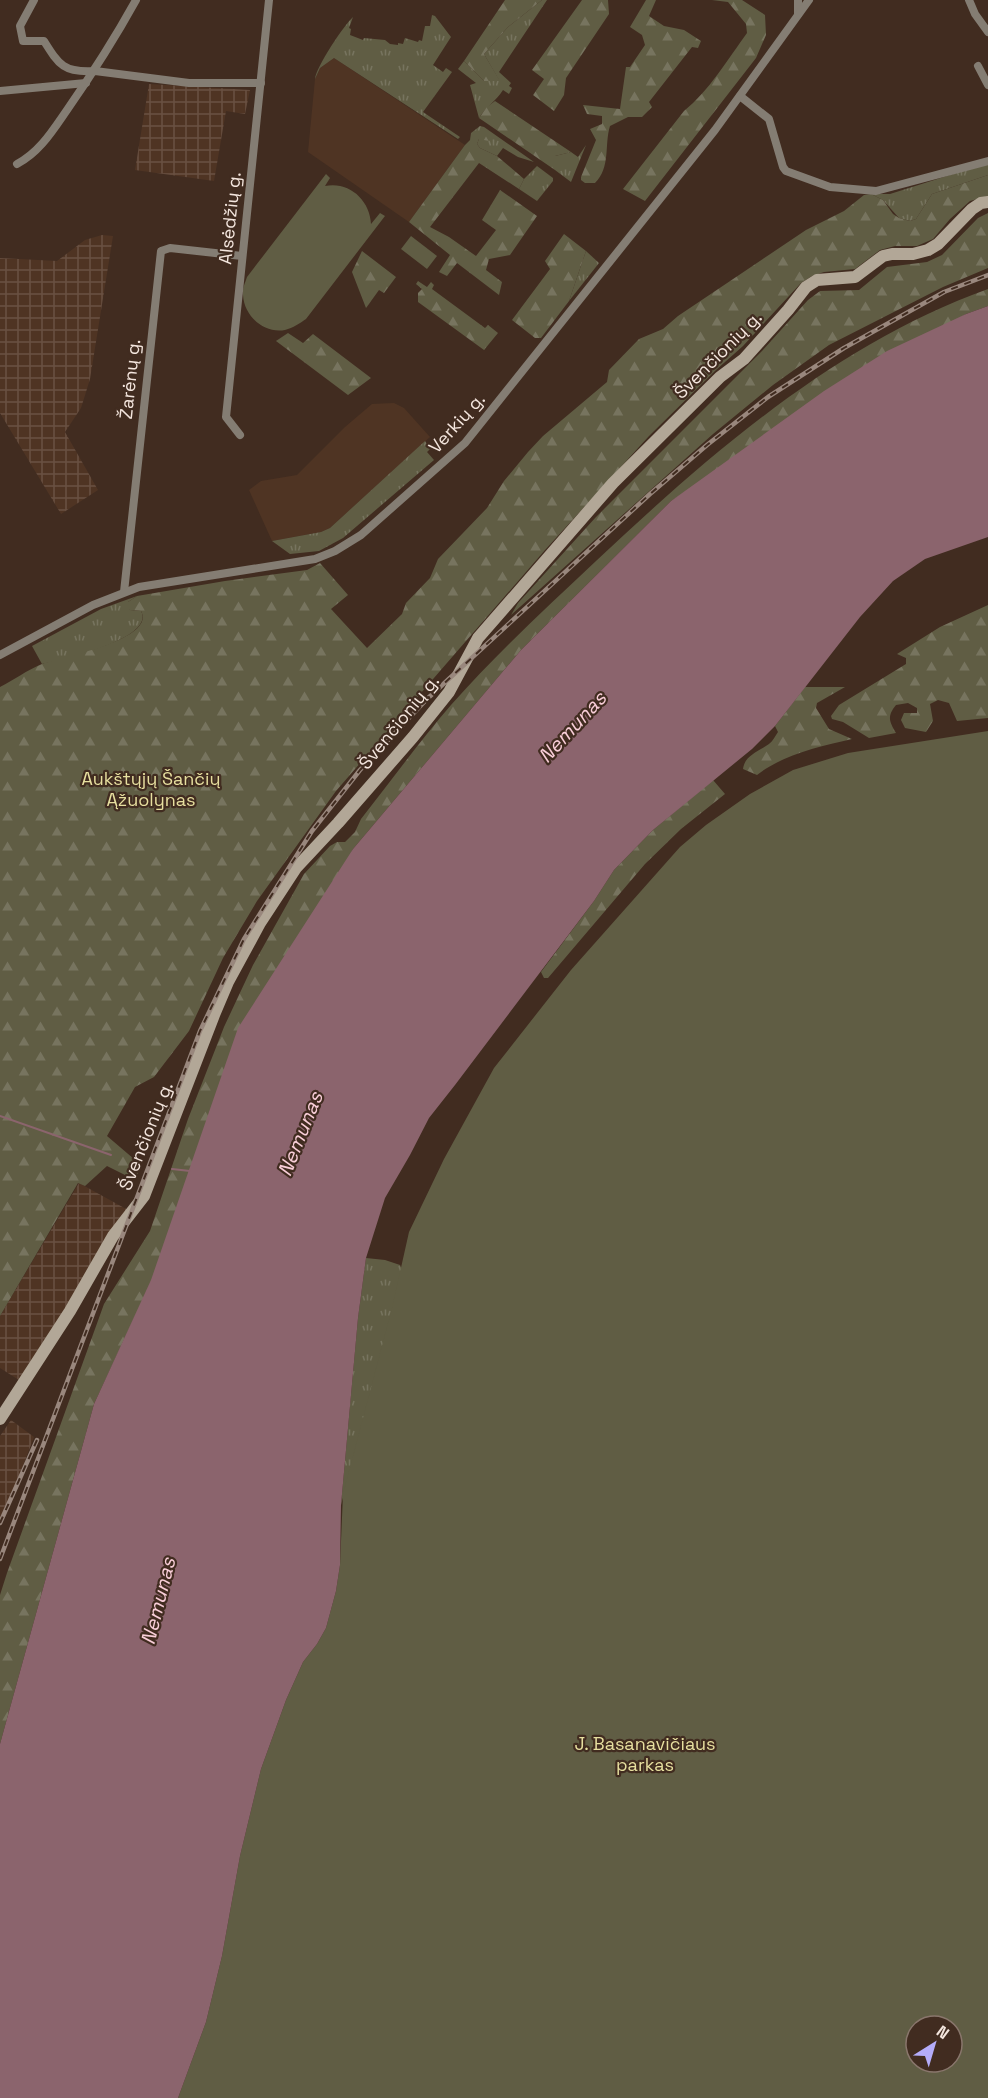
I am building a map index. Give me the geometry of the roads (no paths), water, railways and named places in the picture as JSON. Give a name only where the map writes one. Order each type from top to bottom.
[{"type":"street","points":[[34,0],[20,26],[23,41],[44,41],[59,64],[79,72],[94,71],[189,83],[261,83]]},
{"type":"street","points":[[17,164],[40,146],[86,83],[136,0]]},
{"type":"street","name":"Alsėdžių g.","points":[[240,435],[226,417],[268,0]]},
{"type":"street","points":[[798,0],[798,14]]},
{"type":"street","name":"Verkių g.","points":[[0,656],[93,605],[124,592],[162,582],[315,559],[335,551],[361,534],[465,443],[741,96],[809,0]]},
{"type":"street","points":[[969,0],[975,14],[988,32]]},
{"type":"street","points":[[978,66],[988,85]]},
{"type":"street","points":[[0,91],[86,83]]},
{"type":"street","points":[[741,96],[769,119],[786,171],[830,187],[876,191],[988,161]]},
{"type":"street","name":"Švenčionių g.","points":[[0,1419],[70,1311],[113,1236],[144,1196],[213,1015],[260,923],[296,868],[345,815],[449,692],[478,638],[613,483],[720,377],[744,359],[806,287],[817,280],[855,277],[883,256],[913,254],[928,250],[938,244],[972,209],[981,203],[988,202]]},
{"type":"street","name":"Žarėnų g.","points":[[124,592],[162,251],[171,248],[242,256]]},
{"type":"water","name":"Nemunas","points":[[988,306],[988,537],[925,559],[893,581],[860,617],[775,726],[752,749],[653,830],[614,870],[594,901],[429,1118],[385,1198],[366,1258],[358,1318],[341,1505],[340,1565],[336,1591],[326,1628],[303,1662],[286,1700],[261,1769],[240,1856],[222,1956],[206,2022],[178,2098],[0,2098],[0,1744],[94,1404],[151,1280],[238,1028],[353,849],[521,650],[671,501],[824,391],[887,351]]},
{"type":"waterway","points":[[0,1116],[111,1155]]},
{"type":"waterway","points":[[172,1169],[190,1171]]},
{"type":"railway","points":[[0,1559],[200,1031],[244,939],[312,831],[360,770],[427,699],[650,494],[707,445],[768,397],[844,348],[944,292],[988,275]]},
{"type":"railway","points":[[0,1523],[37,1440]]},
{"type":"park label","name":"Aukštųjų Šančių Ąžuolynas","points":[[151,789]]},
{"type":"park label","name":"J. Basanavičiaus parkas","points":[[645,1754]]}]
